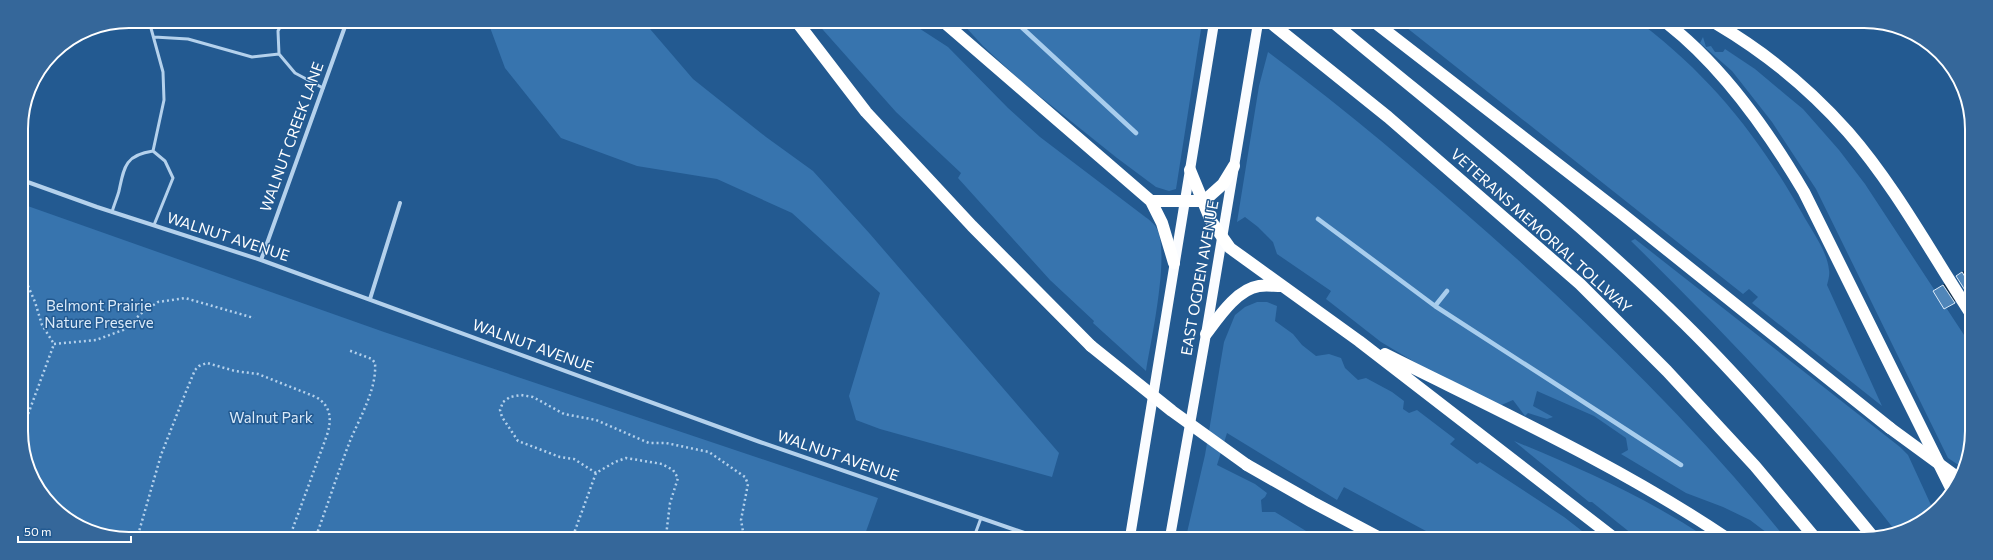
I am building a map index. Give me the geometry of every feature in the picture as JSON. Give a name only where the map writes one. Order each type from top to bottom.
[{"type":"highway","points":[[802,28],[866,112],[972,226],[1091,346],[1172,411],[1247,464],[1312,502],[1369,532]]},
{"type":"highway","points":[[951,28],[1151,201],[1162,223],[1174,263]]},
{"type":"highway","name":"VETERANS MEMORIAL TOLLWAY","points":[[1277,28],[1388,118],[1580,284],[1667,371],[1755,466],[1810,532]]},
{"type":"highway","name":"VETERANS MEMORIAL TOLLWAY","points":[[1339,28],[1528,183],[1608,253],[1686,325],[1760,403],[1869,532]]},
{"type":"highway","points":[[1382,28],[1627,218],[1890,428],[1955,476]]},
{"type":"highway","points":[[1672,28],[1703,57],[1735,91],[1760,122],[1783,156],[1804,192],[1949,486]]},
{"type":"highway","points":[[1724,28],[1747,42],[1798,81],[1848,132],[1886,182],[1965,305]]},
{"type":"highway","points":[[1151,201],[1184,203],[1204,201],[1223,184],[1234,166]]},
{"type":"highway","points":[[1190,170],[1211,221],[1222,239],[1230,248],[1359,341],[1606,532]]},
{"type":"highway","points":[[1206,334],[1225,308],[1240,296],[1257,286],[1281,286]]},
{"type":"highway","points":[[1359,341],[1579,452],[1658,495],[1718,532]]},
{"type":"main road","name":"EAST OGDEN AVENUE","points":[[1131,532],[1213,28]]},
{"type":"main road","name":"EAST OGDEN AVENUE","points":[[1171,532],[1206,334],[1257,28]]},
{"type":"street","name":"WALNUT CREEK LANE","points":[[261,260],[344,28]]},
{"type":"street","name":"WALNUT AVENUE","points":[[28,182],[112,212],[261,260],[760,442],[1022,532]]},
{"type":"street","points":[[370,299],[400,203]]},
{"type":"lane","points":[[151,28],[163,72],[164,100],[153,151]]},
{"type":"lane","points":[[280,28],[278,31],[279,54],[295,73],[323,88]]},
{"type":"lane","points":[[154,37],[188,39],[252,56],[279,54]]},
{"type":"lane","points":[[112,212],[119,193],[122,171],[130,159],[141,153],[153,151],[165,161],[173,178],[154,225]]},
{"type":"lane","points":[[976,532],[981,518]]},
{"type":"path","points":[[28,286],[42,325],[54,344]]},
{"type":"path","points":[[54,344],[103,337],[123,330],[143,312],[158,302],[185,298],[254,318]]},
{"type":"path","points":[[28,414],[54,344]]},
{"type":"path","points":[[317,532],[350,441],[368,398],[376,371],[375,363],[372,359],[348,350]]},
{"type":"path","points":[[139,532],[161,455],[185,394],[195,370],[207,362],[235,371],[258,374],[316,397],[324,402],[330,413],[330,426],[291,532]]},
{"type":"path","points":[[596,473],[574,459],[553,454],[518,441],[502,417],[500,410],[503,402],[510,397],[521,395],[533,397],[564,414],[596,420],[649,442],[666,443],[709,452],[745,477],[748,484],[741,520],[743,532]]},
{"type":"path","points":[[574,532],[596,473],[614,462],[626,458],[662,464],[673,470],[678,478],[670,503],[666,532]]},
{"type":"green space","points":[[490,28],[649,28],[693,79],[766,137],[813,171],[870,234],[1059,453],[1052,477],[880,429],[856,420],[849,396],[880,293],[792,213],[717,179],[637,166],[561,138],[505,68]]},
{"type":"green space","points":[[821,28],[919,28],[948,47],[1008,108],[1040,137],[1153,223],[1157,229],[1160,241],[1161,277],[1146,371],[1093,323],[1094,321],[1050,280],[958,178],[961,173],[896,112]]},
{"type":"green space","points":[[967,28],[1201,28],[1176,189],[1169,191],[1156,187],[1117,158],[1022,82],[983,46]]},
{"type":"green space","points":[[1407,28],[1647,28],[1667,44],[1712,87],[1750,134],[1785,185],[1818,240],[1825,255],[1829,272],[1827,285],[1882,406],[1752,303],[1758,297],[1749,289],[1743,294]]},
{"type":"green space","points":[[1703,37],[1706,47],[1711,46],[1715,52],[1723,52],[1725,49],[1755,69],[1803,109],[1839,150],[1865,184],[1965,336],[1965,431],[1963,451],[1959,466],[1948,458],[1816,189],[1772,122],[1732,71],[1700,43]]},
{"type":"green space","points":[[1268,52],[1353,118],[1408,164],[1489,234],[1607,343],[1717,458],[1780,532],[1766,532],[1750,520],[1723,507],[1686,493],[1621,454],[1628,450],[1626,438],[1594,416],[1537,391],[1533,406],[1553,417],[1547,419],[1528,413],[1525,416],[1513,400],[1499,406],[1443,379],[1381,342],[1326,299],[1331,291],[1277,254],[1273,242],[1258,227],[1245,217],[1237,222],[1259,86]]},
{"type":"green space","name":"Walnut Park","points":[[28,206],[384,332],[878,498],[866,532],[129,532],[96,527],[84,522],[67,511],[49,493],[38,476],[30,451],[28,438]]},
{"type":"green space","points":[[1635,239],[1900,447],[1908,455],[1932,506],[1915,518],[1893,528],[1834,456],[1769,382],[1631,241]]},
{"type":"green space","points":[[1257,302],[1267,302],[1277,306],[1275,321],[1293,334],[1302,345],[1316,356],[1329,354],[1341,358],[1345,368],[1358,380],[1366,378],[1392,392],[1404,401],[1403,409],[1409,413],[1417,410],[1455,439],[1450,444],[1477,464],[1480,462],[1564,517],[1583,532],[1428,532],[1344,487],[1337,500],[1227,433],[1217,465],[1255,484],[1267,493],[1261,500],[1262,512],[1275,512],[1308,532],[1187,532],[1205,455],[1224,342],[1235,315],[1245,307]]},
{"type":"green space","points":[[1514,441],[1613,485],[1661,510],[1698,532],[1630,532],[1592,502],[1589,502]]},
{"type":"building","points":[[1962,272],[1965,277],[1965,290],[1956,276]]},
{"type":"building","points":[[1943,285],[1955,303],[1944,309],[1933,291]]},
{"type":"waterway","points":[[1022,28],[1136,133]]},
{"type":"waterway","points":[[1318,219],[1435,306],[1681,465]]},
{"type":"waterway","points":[[1435,306],[1447,291]]},
{"type":"park label","name":"Belmont Prairie Nature Preserve","points":[[99,314]]}]
